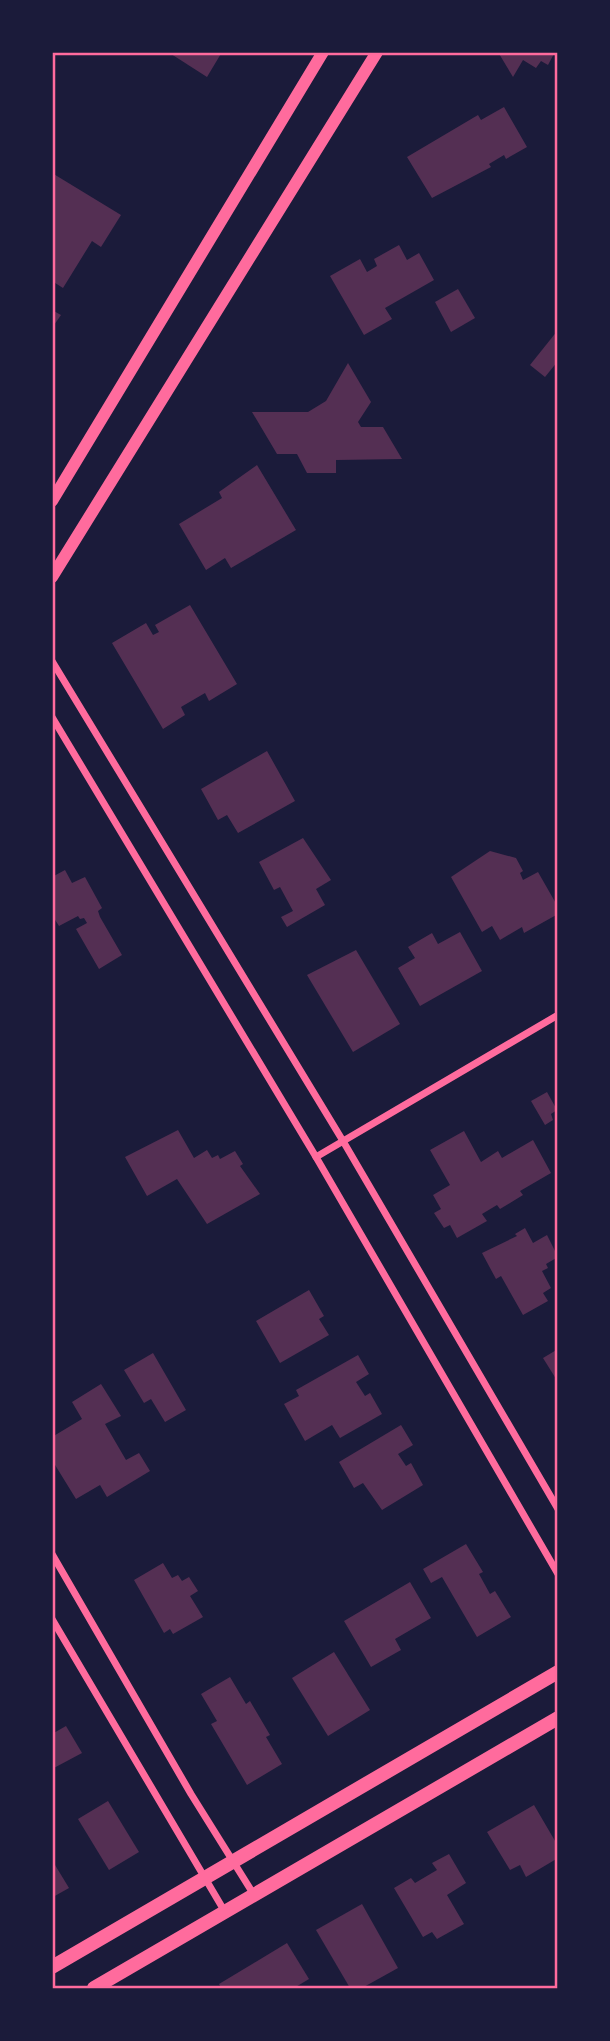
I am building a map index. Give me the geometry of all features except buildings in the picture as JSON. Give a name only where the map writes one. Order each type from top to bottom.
[{"type":"main road","points":[[52,1967],[558,1672]]},
{"type":"main road","points":[[94,1989],[558,1718]]},
{"type":"street","points":[[52,500],[323,52]]},
{"type":"street","points":[[52,577],[377,52]]},
{"type":"street","points":[[52,661],[343,1140],[558,1509]]},
{"type":"street","points":[[52,717],[316,1157],[558,1574]]},
{"type":"street","points":[[316,1157],[558,1016]]},
{"type":"street","points":[[52,1554],[191,1794],[254,1895]]},
{"type":"street","points":[[52,1619],[225,1912]]}]
